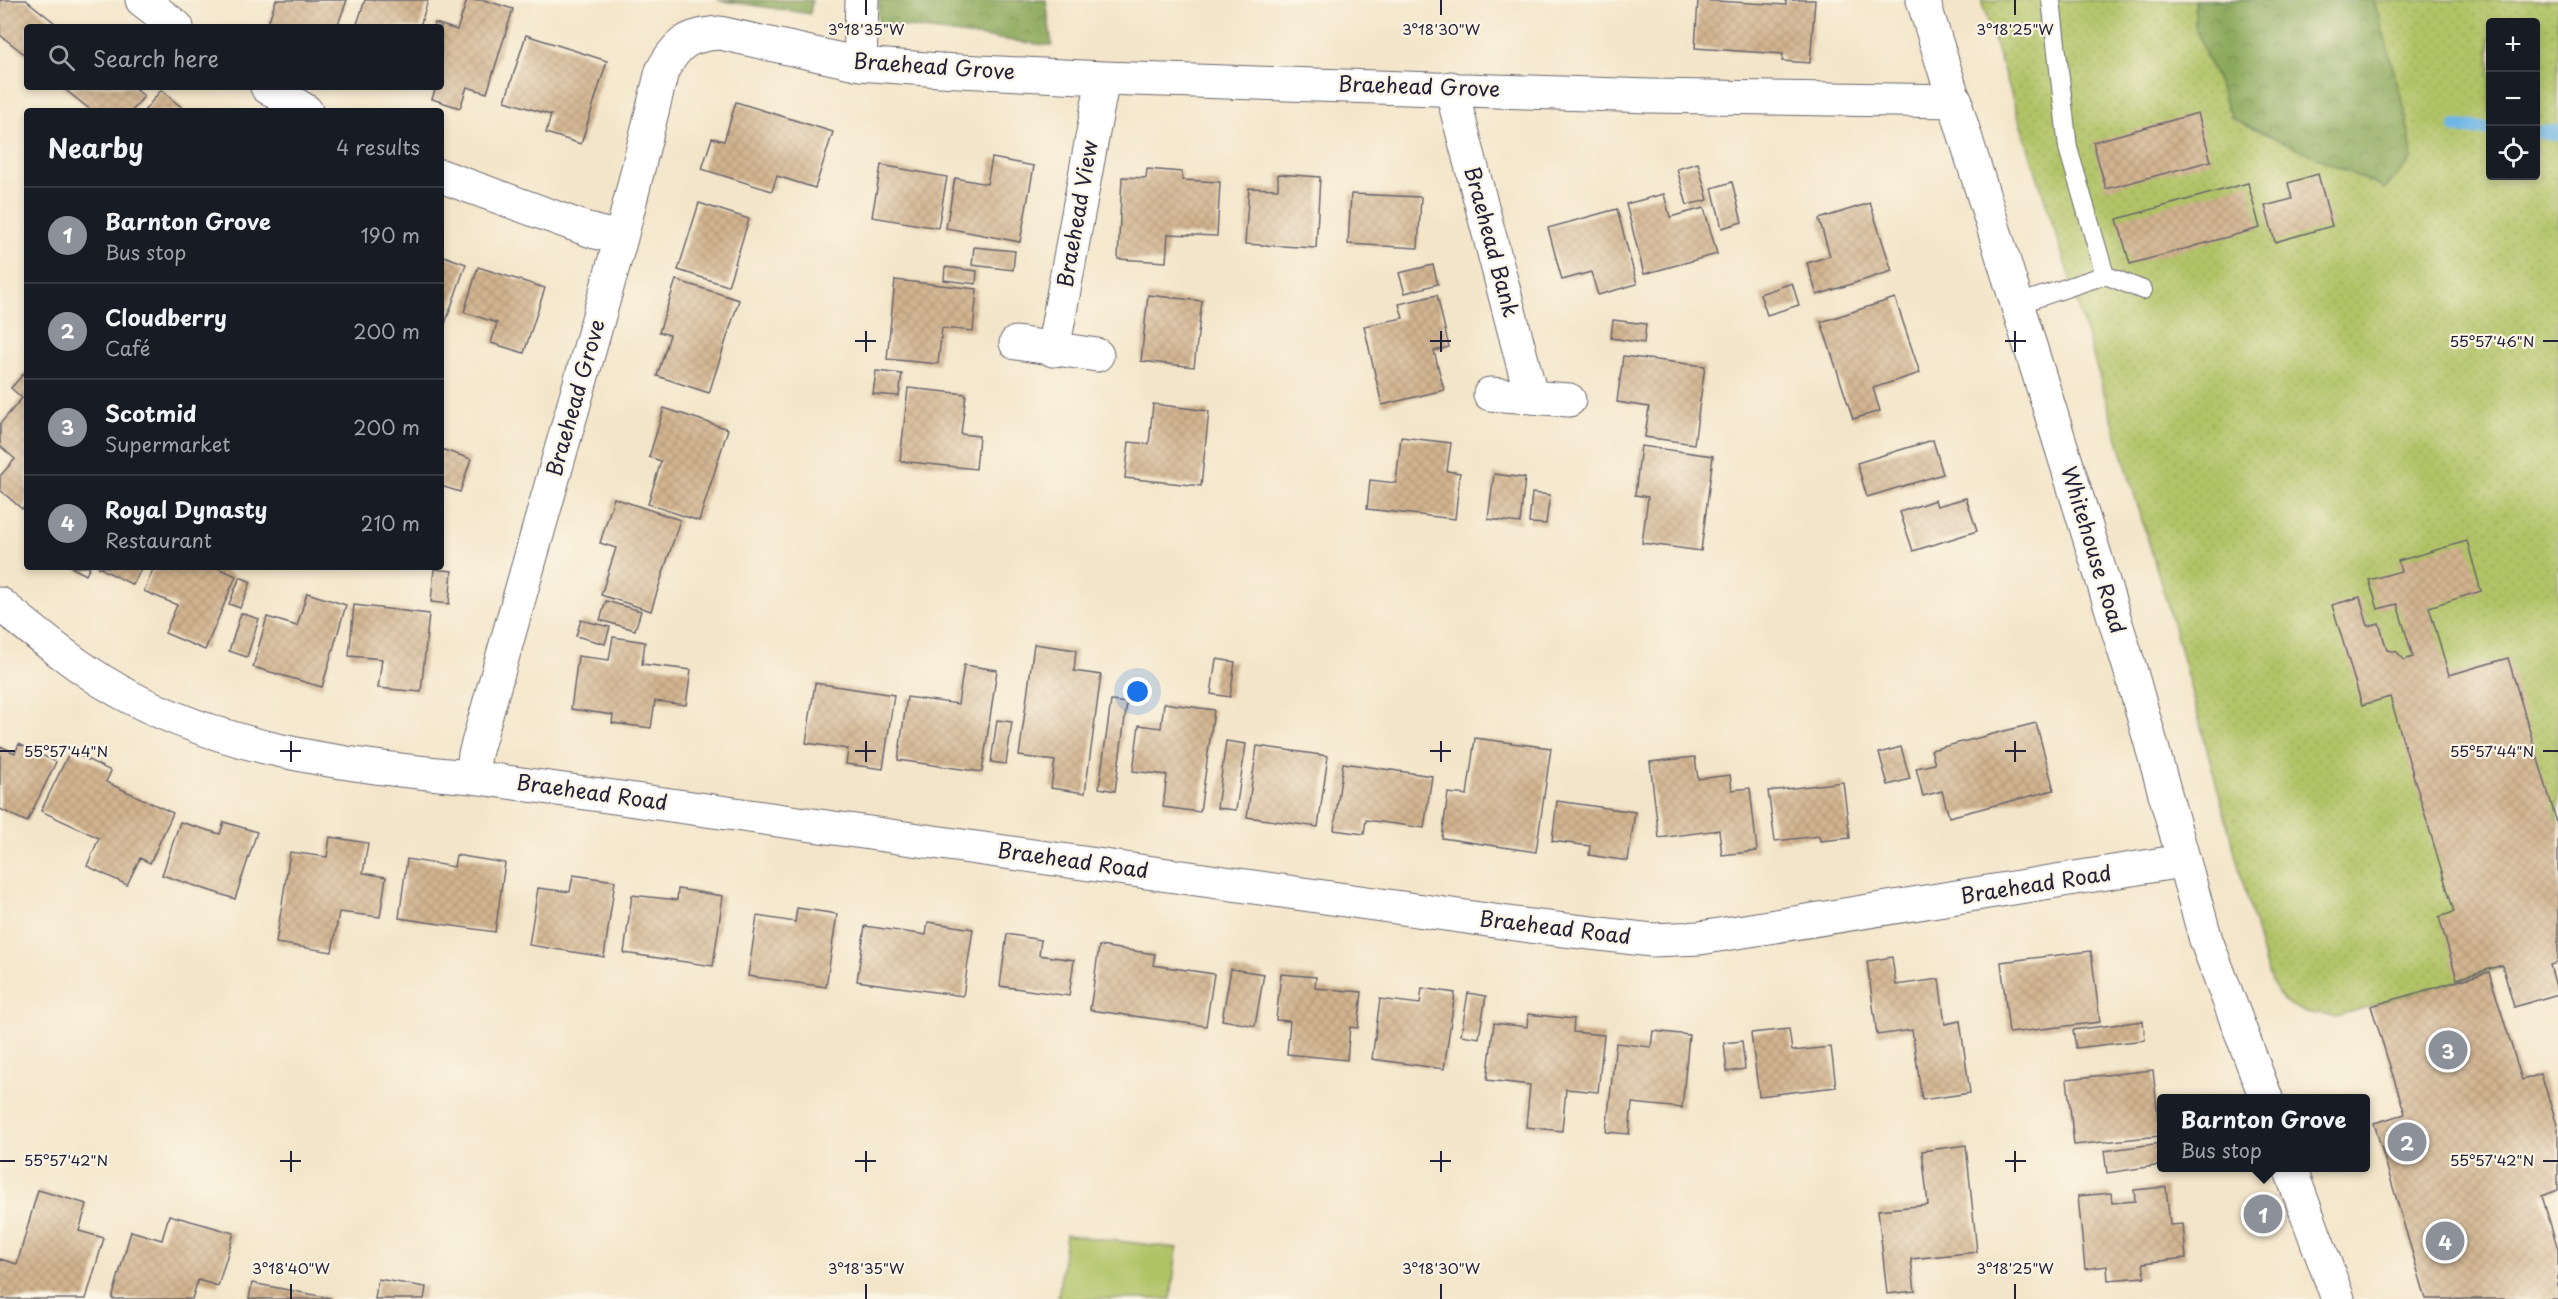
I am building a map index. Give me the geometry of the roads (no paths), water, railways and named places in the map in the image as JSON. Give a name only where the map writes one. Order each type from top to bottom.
[{"type":"street","points":[[142,0],[173,24]]},
{"type":"street","points":[[860,64],[862,0]]},
{"type":"street","name":"Whitehouse Road","points":[[1923,0],[2131,672],[2182,861],[2206,940],[2264,1094]]},
{"type":"street","name":"Braehead Grove","points":[[472,777],[475,754],[621,238],[662,71],[671,54],[684,42],[700,34],[720,33],[860,64],[1102,78],[1902,102],[1956,101]]},
{"type":"street","name":"Braehead View","points":[[1053,350],[1102,78]]},
{"type":"street","name":"Braehead Bank","points":[[1451,88],[1531,395]]},
{"type":"street","points":[[272,90],[301,108]]},
{"type":"street","points":[[444,177],[595,232],[621,238]]},
{"type":"street","points":[[1016,344],[1097,355]]},
{"type":"street","points":[[1490,394],[1569,399]]},
{"type":"street","name":"Braehead Road","points":[[0,604],[43,639],[102,681],[148,706],[198,726],[254,744],[339,763],[472,777],[1530,926],[1652,940],[1700,938],[2182,861]]},
{"type":"street","points":[[2292,1172],[2338,1299]]},
{"type":"lane","points":[[2051,0],[2068,148],[2105,275]]},
{"type":"lane","points":[[2018,304],[2105,275],[2143,290]]},
{"type":"waterway","points":[[2456,127],[2486,129]]},
{"type":"waterway","points":[[2540,132],[2558,133]]},
{"type":"place","name":"Scotmid","points":[[2448,1050]]},
{"type":"place","name":"Cloudberry","points":[[2407,1142]]},
{"type":"place","name":"Barnton Grove","points":[[2263,1214]]},
{"type":"place","name":"Royal Dynasty","points":[[2445,1241]]}]
